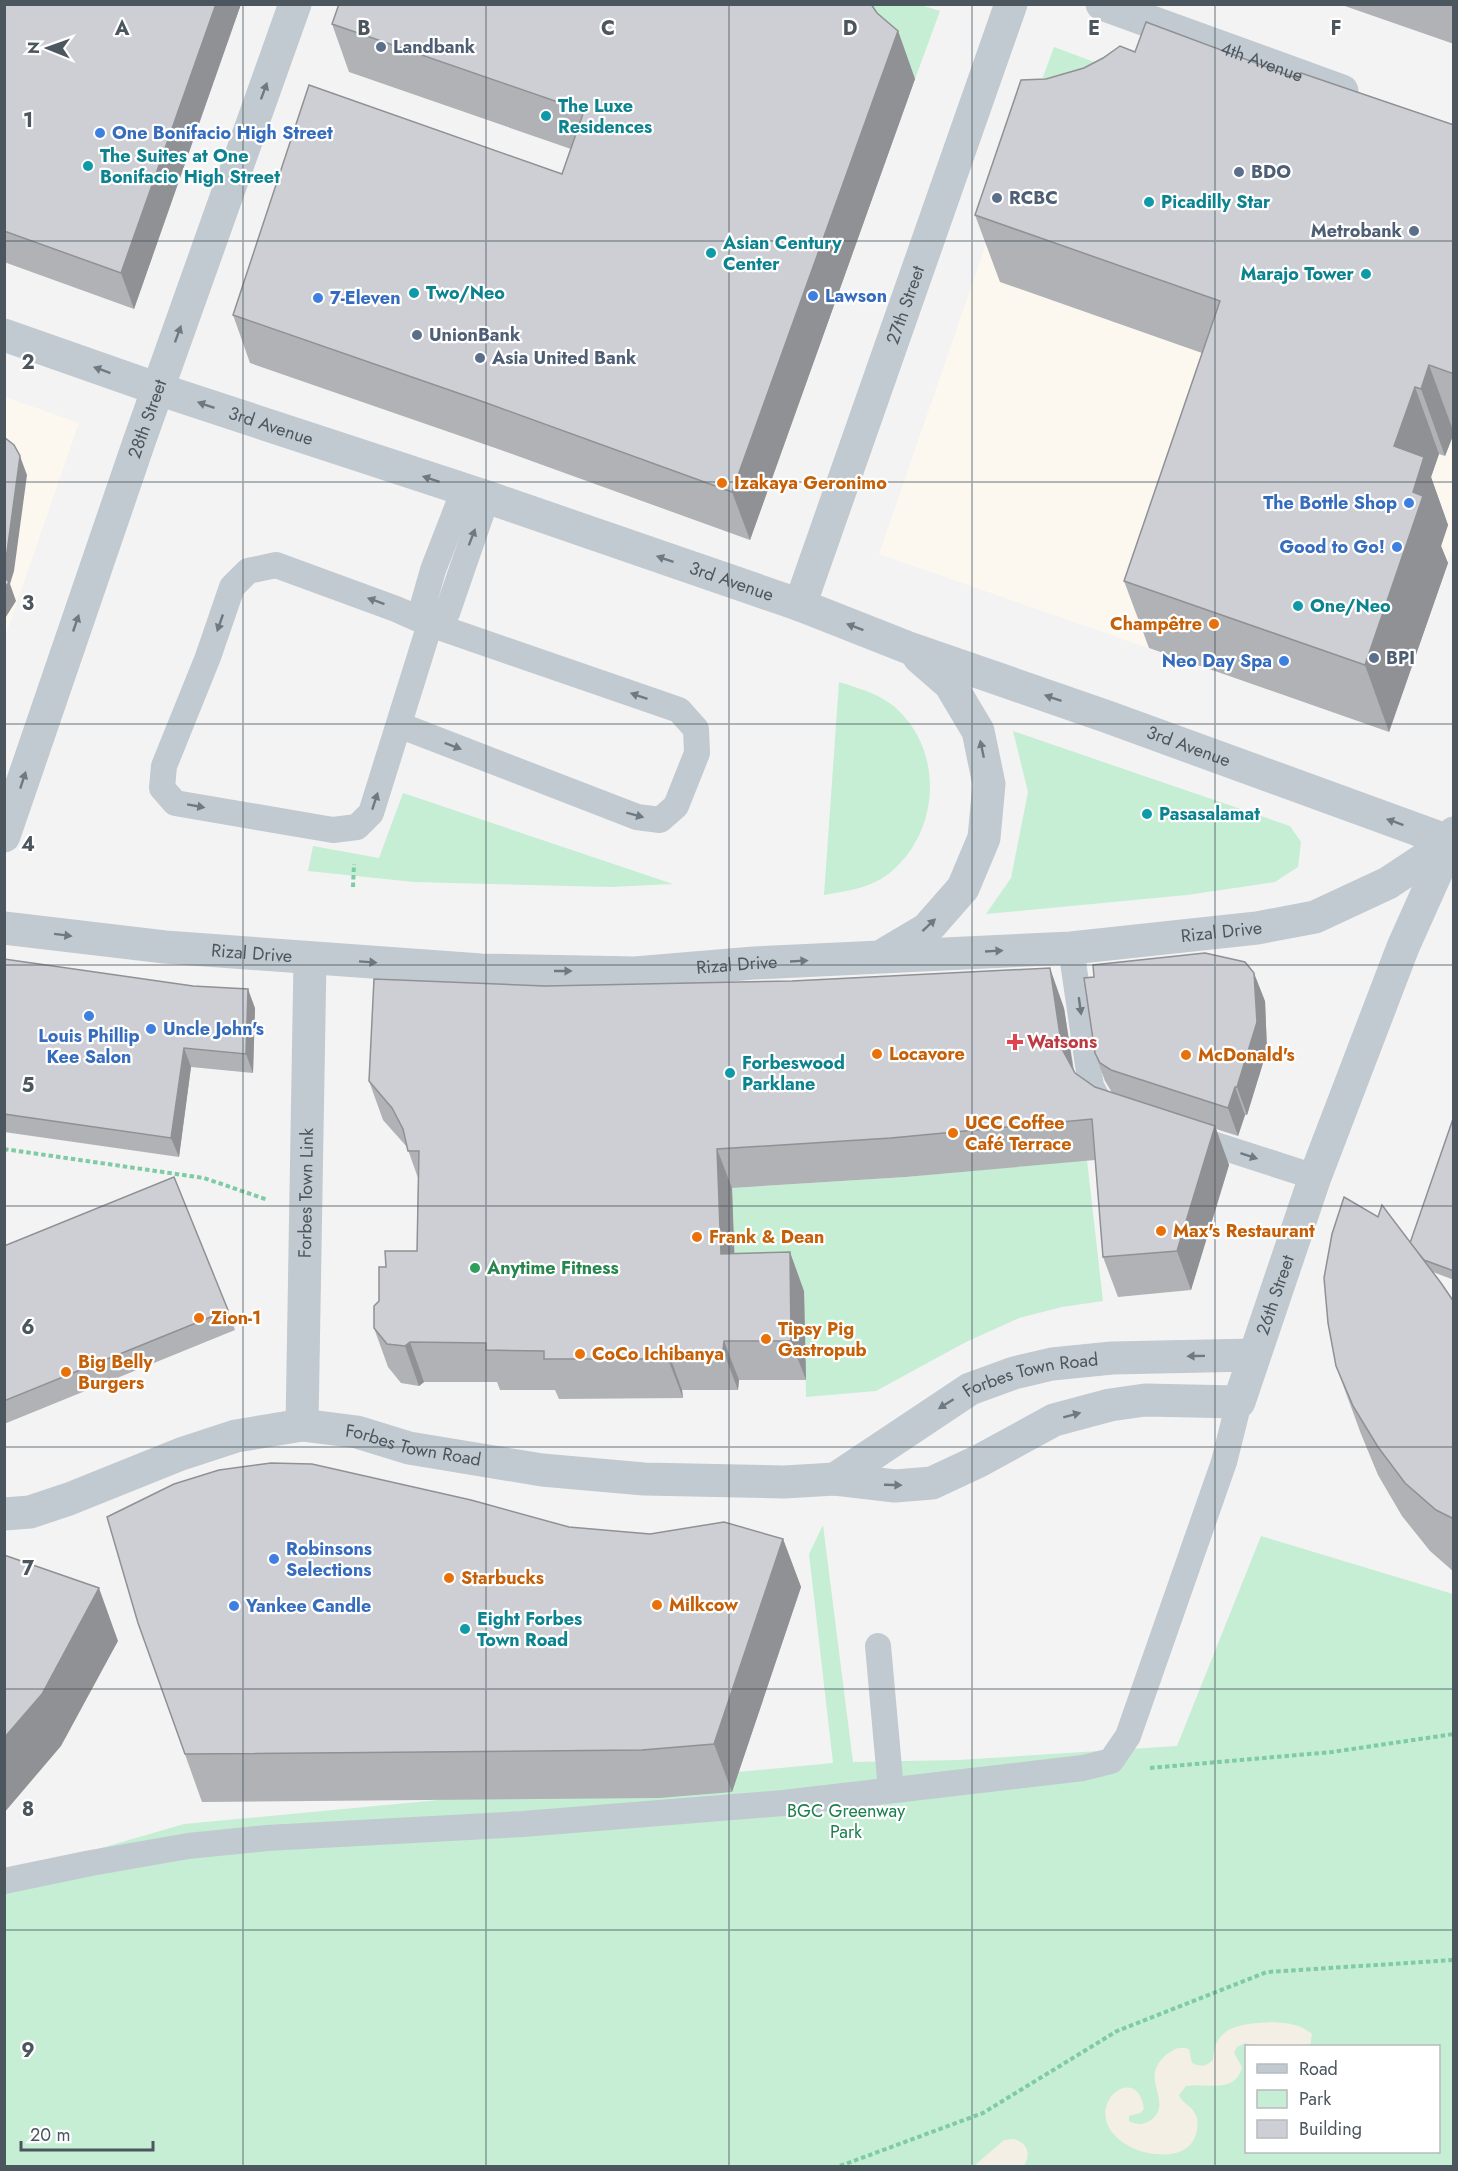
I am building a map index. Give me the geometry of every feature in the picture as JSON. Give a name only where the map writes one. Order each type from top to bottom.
[{"type":"street","name":"28th Street","points":[[4,836],[158,389],[295,4]]},
{"type":"street","name":"27th Street","points":[[800,605],[1011,4]]},
{"type":"street","name":"4th Avenue","points":[[1102,4],[1366,100]]},
{"type":"street","name":"3rd Avenue","points":[[4,335],[800,605],[909,648],[1452,840]]},
{"type":"street","points":[[880,957],[927,929],[963,888],[984,838],[989,784],[978,731],[950,684],[909,648]]},
{"type":"street","name":"Rizal Drive","points":[[4,928],[165,947],[310,959],[481,970],[635,973],[754,963],[1071,948],[1257,928],[1315,917],[1388,883],[1452,840]]},
{"type":"street","name":"26th Street","points":[[1239,1402],[1315,1177],[1403,947],[1452,840]]},
{"type":"street","name":"Forbes Town Link","points":[[302,1425],[310,959]]},
{"type":"street","name":"Forbes Town Road","points":[[835,1479],[970,1389],[1014,1373],[1052,1364],[1112,1358],[1254,1355]]},
{"type":"street","name":"Forbes Town Road","points":[[4,1514],[30,1512],[181,1454],[236,1436],[302,1425],[357,1432],[409,1448],[542,1470],[644,1479],[784,1482],[835,1479],[895,1486],[932,1483],[979,1461],[1054,1420],[1110,1405],[1145,1400],[1239,1402]]},
{"type":"lane","points":[[399,725],[637,817],[660,820],[676,806],[697,753],[696,729],[680,710],[430,624],[396,609],[276,566],[248,571],[232,587],[208,657],[164,766],[162,788],[175,803],[333,830],[357,827],[371,813],[430,624],[447,613],[475,494]]},
{"type":"lane","points":[[1071,948],[1092,1086],[1099,1101],[1114,1112],[1137,1119]]},
{"type":"lane","points":[[1170,1130],[1315,1177]]},
{"type":"lane","name":"26th Street","points":[[891,1790],[1083,1768],[1111,1761],[1128,1736],[1224,1462],[1239,1402]]},
{"type":"lane","points":[[4,1881],[188,1846],[267,1838],[523,1824],[783,1803],[891,1790],[878,1646]]},
{"type":"path","points":[[4,1149],[204,1178],[228,1186]]},
{"type":"path","points":[[840,2166],[983,2113],[1117,2031],[1267,1972],[1454,1960]]},
{"type":"shaded area","points":[[1023,137],[1453,185],[1453,546],[1389,732],[879,554]]},
{"type":"shaded area","points":[[5,397],[79,423],[5,637]]},
{"type":"green space","points":[[868,5],[921,5],[940,11],[915,79],[895,61]]},
{"type":"green space","points":[[1054,47],[1121,72],[1028,118]]},
{"type":"green space","points":[[839,682],[879,697],[900,712],[914,730],[924,750],[929,771],[930,793],[919,836],[907,855],[892,871],[868,885],[824,895]]},
{"type":"green space","points":[[1013,731],[1290,826],[1301,842],[1298,867],[1275,882],[1187,895],[986,914],[1011,878],[1028,792]]},
{"type":"green space","points":[[403,793],[673,884],[611,887],[414,882],[308,871],[313,846],[379,858]]},
{"type":"green space","points":[[1087,1160],[1103,1301],[1062,1307],[1019,1318],[966,1342],[876,1391],[806,1397],[804,1292],[736,1294],[732,1188],[906,1177]]},
{"type":"green space","name":"BGC Greenway Park","points":[[823,1525],[853,1762],[958,1760],[1177,1746],[1261,1536],[1453,1594],[1453,2166],[5,2166],[5,1876],[184,1824],[833,1763],[809,1554]]},
{"type":"sand","points":[[1272,2022],[1303,2028],[1312,2034],[1310,2045],[1245,2043],[1237,2047],[1234,2053],[1242,2067],[1233,2081],[1219,2086],[1186,2086],[1179,2095],[1195,2114],[1198,2123],[1195,2137],[1182,2151],[1169,2154],[1146,2153],[1125,2144],[1109,2128],[1105,2115],[1108,2103],[1122,2088],[1131,2088],[1139,2095],[1144,2109],[1140,2113],[1129,2116],[1129,2121],[1143,2124],[1156,2115],[1159,2103],[1155,2072],[1159,2062],[1169,2053],[1178,2048],[1189,2049],[1192,2063],[1206,2065],[1213,2060],[1219,2039],[1225,2033],[1232,2028]]},
{"type":"sand","points":[[1014,2139],[1022,2143],[1027,2150],[1024,2166],[974,2166],[1004,2140]]},
{"type":"building","name":"The Suites at One Bonifacio High Street","points":[[4,4],[216,4],[121,273],[4,231]]},
{"type":"building","points":[[339,4],[871,4],[877,13],[898,31],[732,492],[481,401],[233,315],[309,85],[562,174],[584,111],[332,24]]},
{"type":"building","points":[[1146,22],[1299,79],[1301,73],[1454,125],[1454,374],[1429,365],[1421,389],[1415,387],[1394,446],[1424,457],[1413,492],[1423,496],[1365,665],[1124,581],[1220,301],[975,215],[1021,80],[1046,79],[1084,68],[1120,46],[1135,52]]},
{"type":"building","points":[[4,437],[14,445],[20,456],[7,552],[4,559]]},
{"type":"building","points":[[4,577],[9,582],[4,589]]},
{"type":"building","name":"McDonald's","points":[[1205,953],[1245,962],[1254,973],[1257,1022],[1237,1087],[1235,1087],[1228,1108],[1111,1070],[1100,1063],[1095,1053],[1084,978],[1094,977],[1093,965]]},
{"type":"building","points":[[4,959],[193,986],[248,989],[246,1054],[184,1048],[171,1138],[4,1114]]},
{"type":"building","points":[[1050,968],[1062,1049],[1075,1073],[1095,1087],[1215,1126],[1177,1251],[1103,1257],[1092,1119],[891,1138],[717,1149],[721,1254],[790,1252],[791,1341],[724,1341],[723,1350],[668,1351],[668,1359],[544,1359],[544,1351],[486,1350],[486,1343],[410,1342],[405,1346],[387,1344],[374,1328],[374,1306],[379,1301],[379,1267],[386,1267],[385,1251],[417,1251],[419,1151],[408,1151],[403,1129],[392,1108],[369,1081],[374,979],[545,986],[792,981]]},
{"type":"building","points":[[1454,1116],[1454,1271],[1424,1260],[1410,1243]]},
{"type":"building","points":[[174,1177],[228,1310],[4,1401],[4,1246]]},
{"type":"building","points":[[1344,1197],[1378,1217],[1382,1205],[1454,1302],[1454,1519],[1436,1510],[1405,1483],[1378,1447],[1353,1406],[1336,1366],[1328,1323],[1324,1278],[1332,1234]]},
{"type":"building","name":"Eight Forbes Town Road","points":[[271,1463],[312,1464],[471,1500],[569,1527],[650,1534],[724,1522],[783,1539],[714,1744],[642,1750],[185,1754],[138,1623],[107,1517],[174,1484],[219,1470]]},
{"type":"building","points":[[4,1555],[99,1588],[42,1694],[4,1738]]},
{"type":"place","name":"Landbank","points":[[381,47]]},
{"type":"place","name":"The Luxe Residences","points":[[546,116]]},
{"type":"place","name":"One Bonifacio High Street","points":[[100,133]]},
{"type":"place","name":"The Suites at One Bonifacio High Street","points":[[88,166]]},
{"type":"place","name":"BDO","points":[[1239,172]]},
{"type":"place","name":"RCBC","points":[[997,198]]},
{"type":"place","name":"Picadilly Star","points":[[1149,202]]},
{"type":"place","name":"Metrobank","points":[[1414,231]]},
{"type":"place","name":"Asian Century Center","points":[[711,253]]},
{"type":"place","name":"Marajo Tower","points":[[1366,274]]},
{"type":"place","name":"Two/Neo","points":[[414,293]]},
{"type":"place","name":"Lawson","points":[[813,296]]},
{"type":"place","name":"7-Eleven","points":[[318,298]]},
{"type":"place","name":"UnionBank","points":[[417,335]]},
{"type":"place","name":"Asia United Bank","points":[[480,358]]},
{"type":"place","name":"Izakaya Geronimo","points":[[722,483]]},
{"type":"place","name":"The Bottle Shop","points":[[1409,503]]},
{"type":"place","name":"Good to Go!","points":[[1397,547]]},
{"type":"place","name":"One/Neo","points":[[1298,606]]},
{"type":"place","name":"Champêtre","points":[[1214,624]]},
{"type":"place","name":"BPI","points":[[1374,658]]},
{"type":"place","name":"Neo Day Spa","points":[[1284,661]]},
{"type":"place","name":"Pasasalamat","points":[[1147,814]]},
{"type":"place","name":"Louis Phillip Kee Salon","points":[[89,1016]]},
{"type":"place","name":"Uncle John's","points":[[151,1029]]},
{"type":"place","name":"Watsons","points":[[1015,1042]]},
{"type":"place","name":"Locavore","points":[[877,1054]]},
{"type":"place","name":"McDonald's","points":[[1186,1055]]},
{"type":"place","name":"Forbeswood Parklane","points":[[730,1073]]},
{"type":"place","name":"UCC Coffee Café Terrace","points":[[953,1133]]},
{"type":"place","name":"Max's Restaurant","points":[[1161,1231]]},
{"type":"place","name":"Frank & Dean","points":[[697,1237]]},
{"type":"place","name":"Anytime Fitness","points":[[475,1268]]},
{"type":"place","name":"Zion-1","points":[[199,1318]]},
{"type":"place","name":"Tipsy Pig Gastropub","points":[[766,1339]]},
{"type":"place","name":"CoCo Ichibanya","points":[[580,1354]]},
{"type":"place","name":"Big Belly Burgers","points":[[66,1372]]},
{"type":"place","name":"Robinsons Selections","points":[[274,1559]]},
{"type":"place","name":"Starbucks","points":[[449,1578]]},
{"type":"place","name":"Milkcow","points":[[657,1605]]},
{"type":"place","name":"Yankee Candle","points":[[234,1606]]},
{"type":"place","name":"Eight Forbes Town Road","points":[[465,1629]]}]
